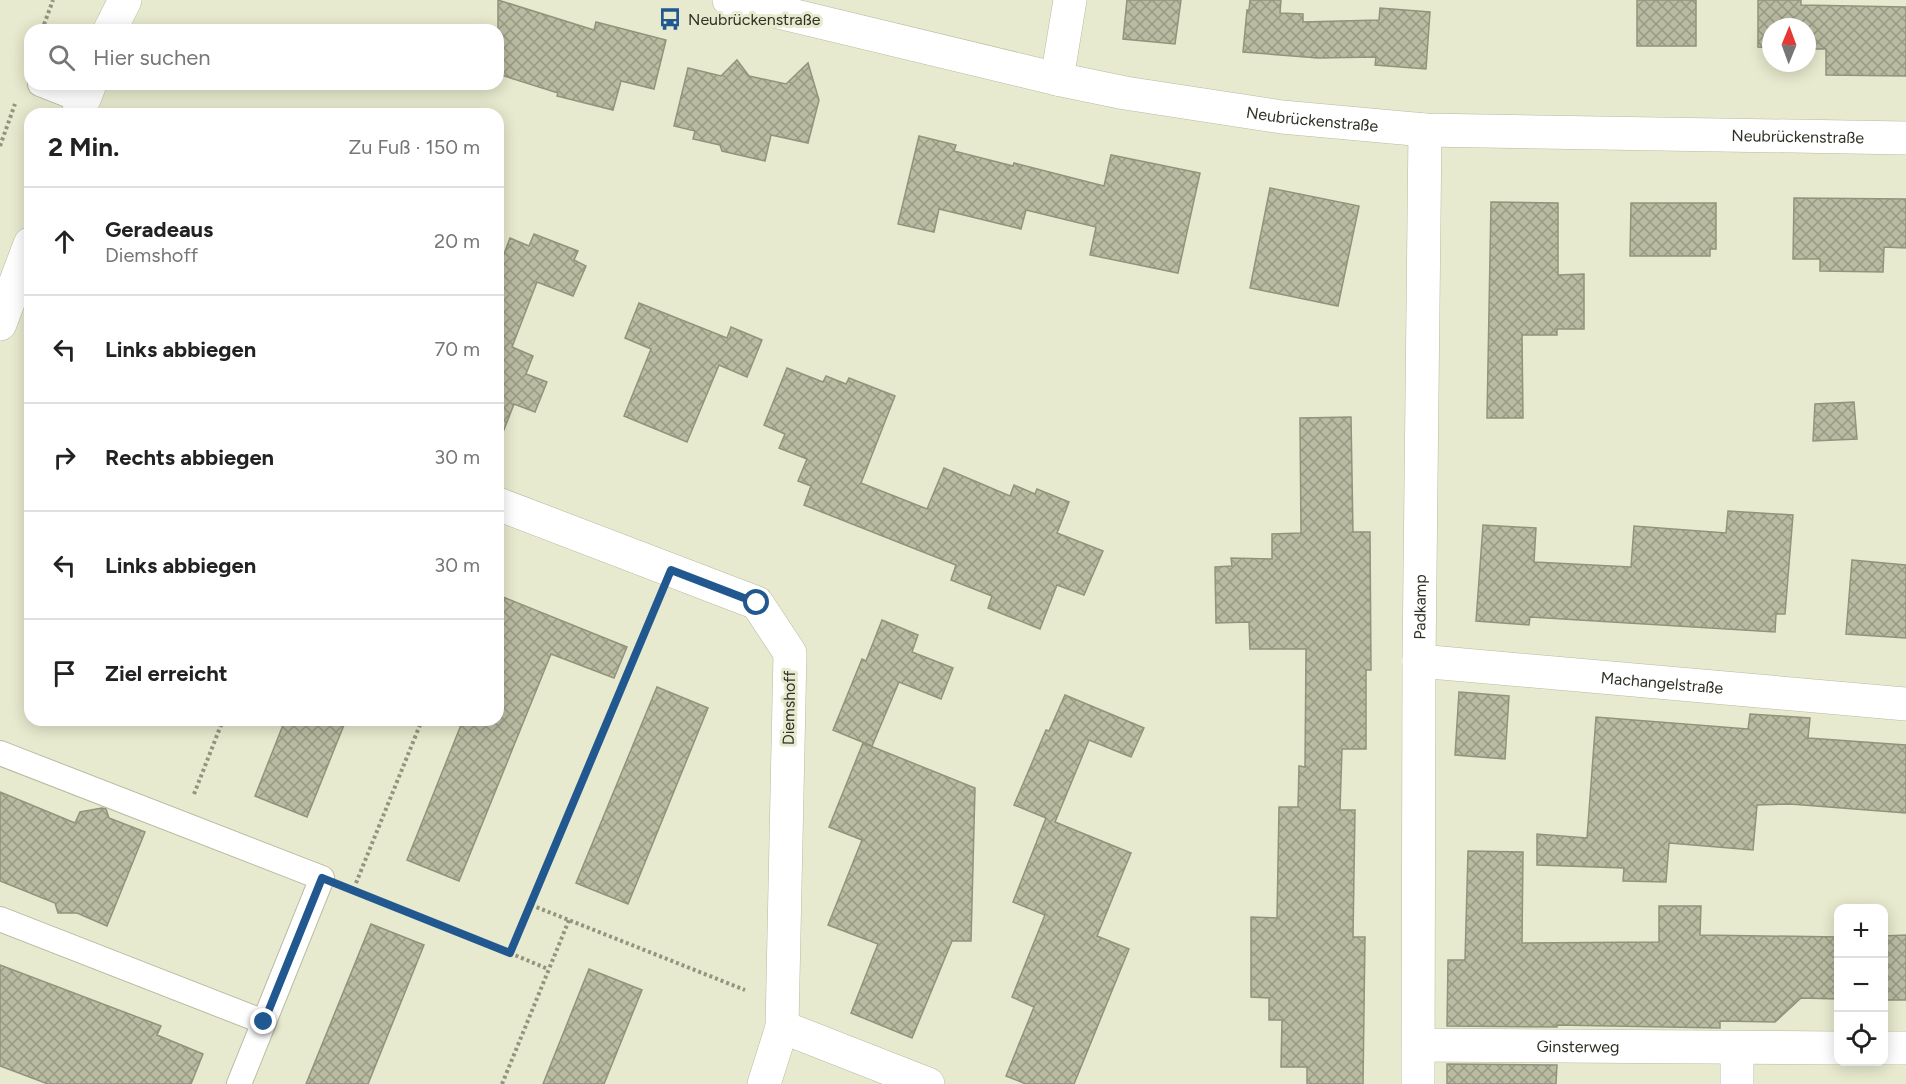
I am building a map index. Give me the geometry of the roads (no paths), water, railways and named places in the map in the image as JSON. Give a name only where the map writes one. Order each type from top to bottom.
[{"type":"street","points":[[113,24],[125,0]]},
{"type":"street","name":"Neubrückenstraße","points":[[729,0],[1057,79],[1125,93],[1282,117],[1425,130],[1906,138]]},
{"type":"street","points":[[1057,79],[1070,0]]},
{"type":"street","name":"Padkamp","points":[[1418,1084],[1419,661],[1425,130]]},
{"type":"street","points":[[11,321],[24,268]]},
{"type":"street","name":"Diemshoff","points":[[504,506],[757,603],[790,653],[782,1016],[764,1084]]},
{"type":"street","name":"Machangelstraße","points":[[1419,661],[1906,704]]},
{"type":"street","points":[[782,1016],[928,1084]]},
{"type":"street","name":"Ginsterweg","points":[[1419,1045],[1834,1048]]},
{"type":"street","points":[[1737,1048],[1737,1084]]},
{"type":"street","points":[[1888,1048],[1906,1048]]},
{"type":"lane","points":[[57,90],[84,100]]},
{"type":"lane","points":[[0,753],[322,878],[239,1084]]},
{"type":"lane","points":[[0,919],[264,1022]]},
{"type":"place","name":"Neubrückenstraße","points":[[670,19]]}]
